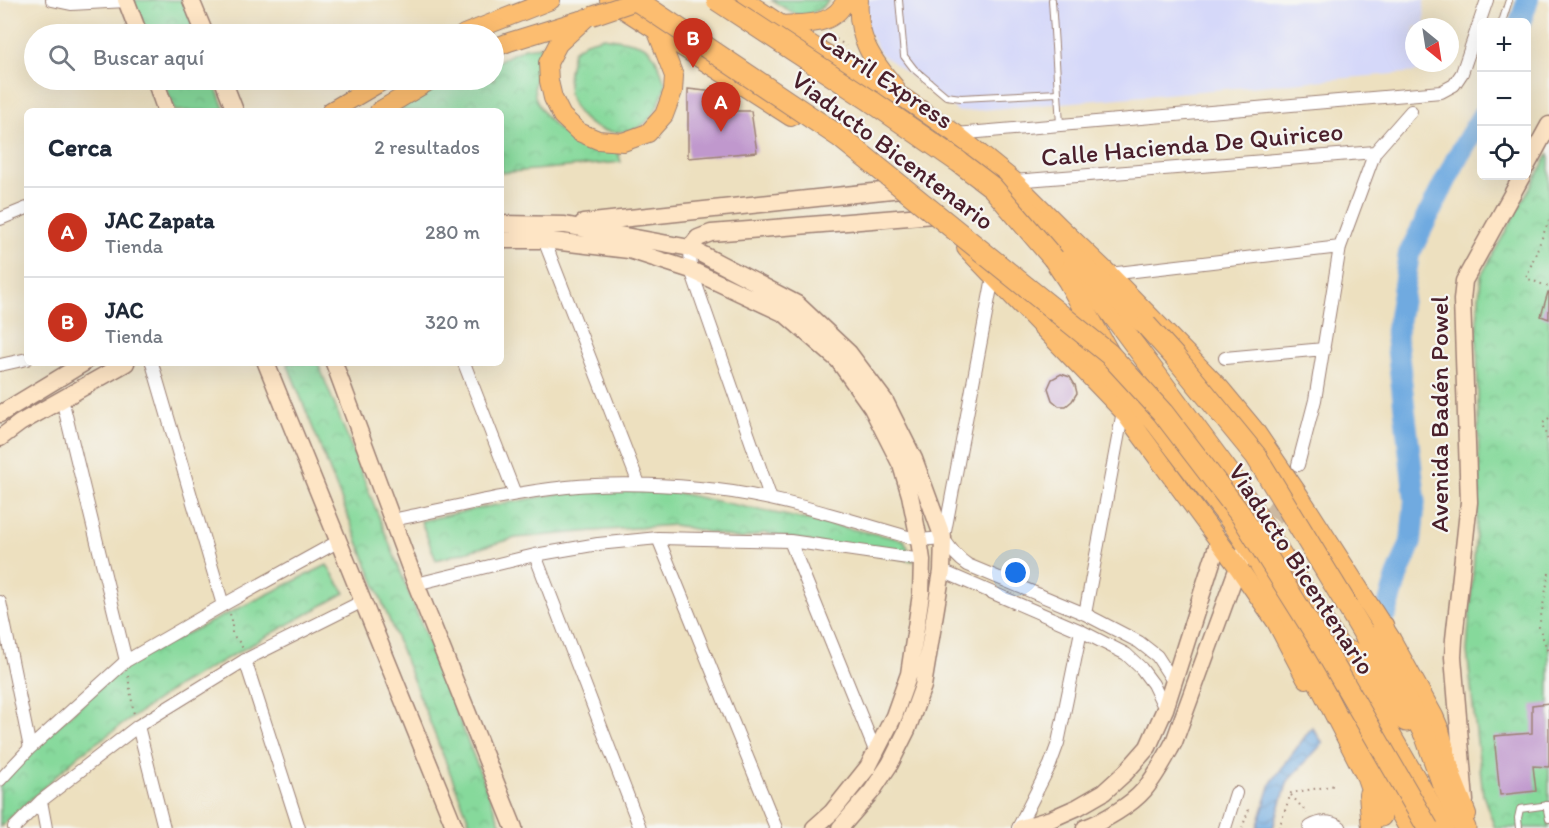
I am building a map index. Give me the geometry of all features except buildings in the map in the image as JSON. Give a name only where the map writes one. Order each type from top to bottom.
[{"type":"highway","name":"Viaducto Bicentenario","points":[[637,0],[840,137],[1109,354],[1163,413],[1241,515],[1318,638],[1428,828]]},
{"type":"highway","points":[[653,0],[937,202],[1046,309],[1155,422],[1233,524],[1259,563],[1409,828]]},
{"type":"highway","points":[[710,0],[952,163],[1064,260],[1096,293],[1234,479],[1341,649],[1444,828]]},
{"type":"highway","name":"Carril Express","points":[[717,0],[871,100],[958,162],[1001,184]]},
{"type":"highway","name":"Viaducto Bicentenario","points":[[730,0],[922,126],[1001,184],[1068,280],[1109,354]]},
{"type":"highway","points":[[1001,184],[1080,264],[1146,325],[1256,456],[1348,607],[1411,719],[1426,737],[1443,785],[1463,822]]},
{"type":"highway","points":[[1291,616],[1305,655],[1367,776],[1380,824]]},
{"type":"highway","points":[[1383,626],[1389,654],[1386,675]]},
{"type":"highway","points":[[1341,649],[1354,654],[1386,675]]},
{"type":"main road","points":[[191,0],[201,24]]},
{"type":"main road","points":[[490,24],[551,0]]},
{"type":"main road","points":[[609,0],[782,110],[901,189],[934,215],[1123,411],[1219,540],[1244,557],[1275,622],[1368,792],[1380,824]]},
{"type":"main road","points":[[504,44],[637,0]]},
{"type":"main road","points":[[744,0],[818,49],[904,98],[956,134],[1001,184],[1059,226],[1109,274],[1220,388],[1254,429],[1383,626],[1434,716],[1440,730],[1463,822],[1475,828]]},
{"type":"main road","points":[[782,26],[830,19],[838,13],[846,0]]},
{"type":"main road","points":[[859,0],[857,17],[867,49],[904,98]]},
{"type":"main road","points":[[126,1],[135,24]]},
{"type":"main road","points":[[589,17],[558,44],[548,63],[549,81],[553,98],[562,116],[579,132],[598,140],[622,142],[648,133],[664,115],[673,91],[674,76],[657,32]]},
{"type":"main road","points":[[159,90],[165,108]]},
{"type":"main road","points":[[227,90],[234,108]]},
{"type":"main road","points":[[336,108],[367,90]]},
{"type":"main road","points":[[384,108],[414,90]]},
{"type":"main road","points":[[1531,159],[1549,125]]},
{"type":"main road","name":"Avenida Badén Powel","points":[[1463,822],[1453,657],[1469,502],[1462,300],[1464,281],[1520,180]]},
{"type":"main road","points":[[504,224],[565,225],[901,189]]},
{"type":"main road","points":[[690,248],[698,238],[711,233],[934,215]]},
{"type":"main road","points":[[565,225],[690,248],[798,304],[849,353],[885,401],[914,459],[943,538],[942,571],[923,686],[908,730],[890,764],[872,791],[840,828]]},
{"type":"main road","points":[[504,240],[544,240],[628,250],[691,270],[785,314],[838,360],[872,408],[901,465],[910,495],[922,560],[921,594],[909,674],[894,716],[868,767],[832,812],[814,828]]},
{"type":"main road","points":[[5,410],[79,366]]},
{"type":"main road","points":[[0,438],[20,423],[121,366]]},
{"type":"main road","points":[[268,366],[455,828]]},
{"type":"main road","points":[[335,366],[416,584],[514,828]]},
{"type":"main road","points":[[1020,828],[1051,819],[1104,792],[1148,747],[1165,709],[1219,540]]},
{"type":"main road","points":[[1085,828],[1116,812],[1144,791],[1160,766],[1174,742],[1244,557]]},
{"type":"main road","points":[[1126,772],[1144,791]]},
{"type":"street","points":[[52,0],[71,4],[126,1]]},
{"type":"street","points":[[956,134],[1441,92],[1454,85],[1462,73],[1487,0]]},
{"type":"street","points":[[1292,488],[1315,400],[1340,247],[1375,152],[1411,111]]},
{"type":"street","name":"Calle Hacienda De Quiriceo","points":[[1001,184],[1375,152]]},
{"type":"street","points":[[0,219],[24,209]]},
{"type":"street","points":[[562,242],[565,225]]},
{"type":"street","points":[[544,240],[639,484]]},
{"type":"street","points":[[1109,274],[1340,247]]},
{"type":"street","points":[[690,248],[691,270],[771,499]]},
{"type":"street","points":[[993,277],[943,538],[960,561],[1085,614],[1139,642],[1157,656],[1173,681]]},
{"type":"street","points":[[1225,358],[1324,349]]},
{"type":"street","points":[[0,364],[24,360]]},
{"type":"street","points":[[153,366],[223,605]]},
{"type":"street","points":[[465,366],[515,494]]},
{"type":"street","points":[[62,399],[126,661]]},
{"type":"street","points":[[5,410],[20,423]]},
{"type":"street","points":[[1085,614],[1123,411]]},
{"type":"street","points":[[393,520],[515,494],[569,487],[639,484],[700,488],[771,499],[919,540],[943,538]]},
{"type":"street","points":[[416,584],[535,555],[598,544],[658,538],[790,541],[922,560]]},
{"type":"street","points":[[658,538],[776,828]]},
{"type":"street","points":[[0,780],[30,748],[126,661],[339,541]]},
{"type":"street","points":[[790,541],[876,753]]},
{"type":"street","points":[[535,555],[640,828]]},
{"type":"street","points":[[942,571],[1081,631],[1126,654],[1153,684],[1165,709]]},
{"type":"street","points":[[921,594],[938,596]]},
{"type":"street","points":[[14,828],[41,801],[138,726],[245,660],[363,601]]},
{"type":"street","points":[[0,602],[30,748]]},
{"type":"street","points":[[1020,828],[1058,743],[1081,631]]},
{"type":"street","points":[[245,660],[299,828]]},
{"type":"street","points":[[138,726],[164,828]]},
{"type":"street","points":[[1225,828],[1236,792]]},
{"type":"street","points":[[41,801],[46,828]]},
{"type":"street","points":[[1317,825],[1332,823],[1339,828]]},
{"type":"lane","points":[[899,0],[904,56],[914,69],[946,96],[961,98],[1058,93]]},
{"type":"lane","points":[[1052,0],[1060,124]]},
{"type":"lane","points":[[1503,18],[1509,0]]},
{"type":"lane","points":[[1519,828],[1520,809],[1548,805],[1549,819]]},
{"type":"path","points":[[801,99],[813,80]]},
{"type":"path","points":[[1549,220],[1526,278],[1549,287]]},
{"type":"path","points":[[1549,417],[1542,424],[1549,443]]},
{"type":"path","points":[[1549,573],[1539,627],[1549,655]]},
{"type":"path","points":[[223,605],[230,613],[232,634],[242,647],[245,660]]},
{"type":"path","points":[[126,661],[132,708],[138,726]]},
{"type":"path","points":[[1290,794],[1336,785]]},
{"type":"path","points":[[1290,794],[1317,825]]},
{"type":"path","points":[[1279,828],[1290,794]]},
{"type":"path","points":[[1242,828],[1249,809]]},
{"type":"shaded area","points":[[865,0],[1424,0],[1425,18],[1405,18],[1405,72],[1417,72],[959,112],[881,54],[865,26]]},
{"type":"green space","points":[[131,0],[183,0],[192,24],[141,24]]},
{"type":"green space","points":[[771,0],[829,0],[818,10],[809,14],[799,14]]},
{"type":"green space","points":[[604,37],[631,42],[650,50],[666,85],[650,118],[643,125],[628,131],[606,131],[589,124],[576,110],[569,93],[569,71],[573,51],[586,42]]},
{"type":"green space","points":[[548,45],[540,56],[534,86],[538,104],[550,121],[566,136],[583,146],[601,151],[618,151],[621,162],[504,173],[504,108],[403,108],[430,90],[504,90],[504,58],[525,48]]},
{"type":"green space","points":[[167,90],[217,90],[224,108],[174,108]]},
{"type":"green space","points":[[1549,153],[1549,828],[1495,828],[1483,795],[1467,651],[1479,492],[1477,323],[1481,276]]},
{"type":"green space","points":[[288,366],[319,366],[502,828],[472,828]]},
{"type":"green space","points":[[659,489],[904,540],[914,561],[764,533],[741,539],[674,525],[516,538],[436,560],[421,521],[562,493]]},
{"type":"green space","points":[[327,565],[345,593],[179,685],[79,755],[0,827],[0,779],[127,663]]},
{"type":"water","points":[[1312,727],[1323,743],[1288,781],[1273,828],[1257,828],[1271,783]]},
{"type":"waterway","points":[[1521,18],[1528,0]]},
{"type":"waterway","points":[[1386,613],[1411,542],[1415,499],[1396,336],[1409,254],[1457,158],[1477,124]]},
{"type":"tunnel","points":[[1257,534],[1284,496]]},
{"type":"tunnel","points":[[1261,537],[1287,501]]},
{"type":"place","name":"JAC","points":[[693,68]]},
{"type":"place","name":"JAC Zapata","points":[[721,132]]}]
